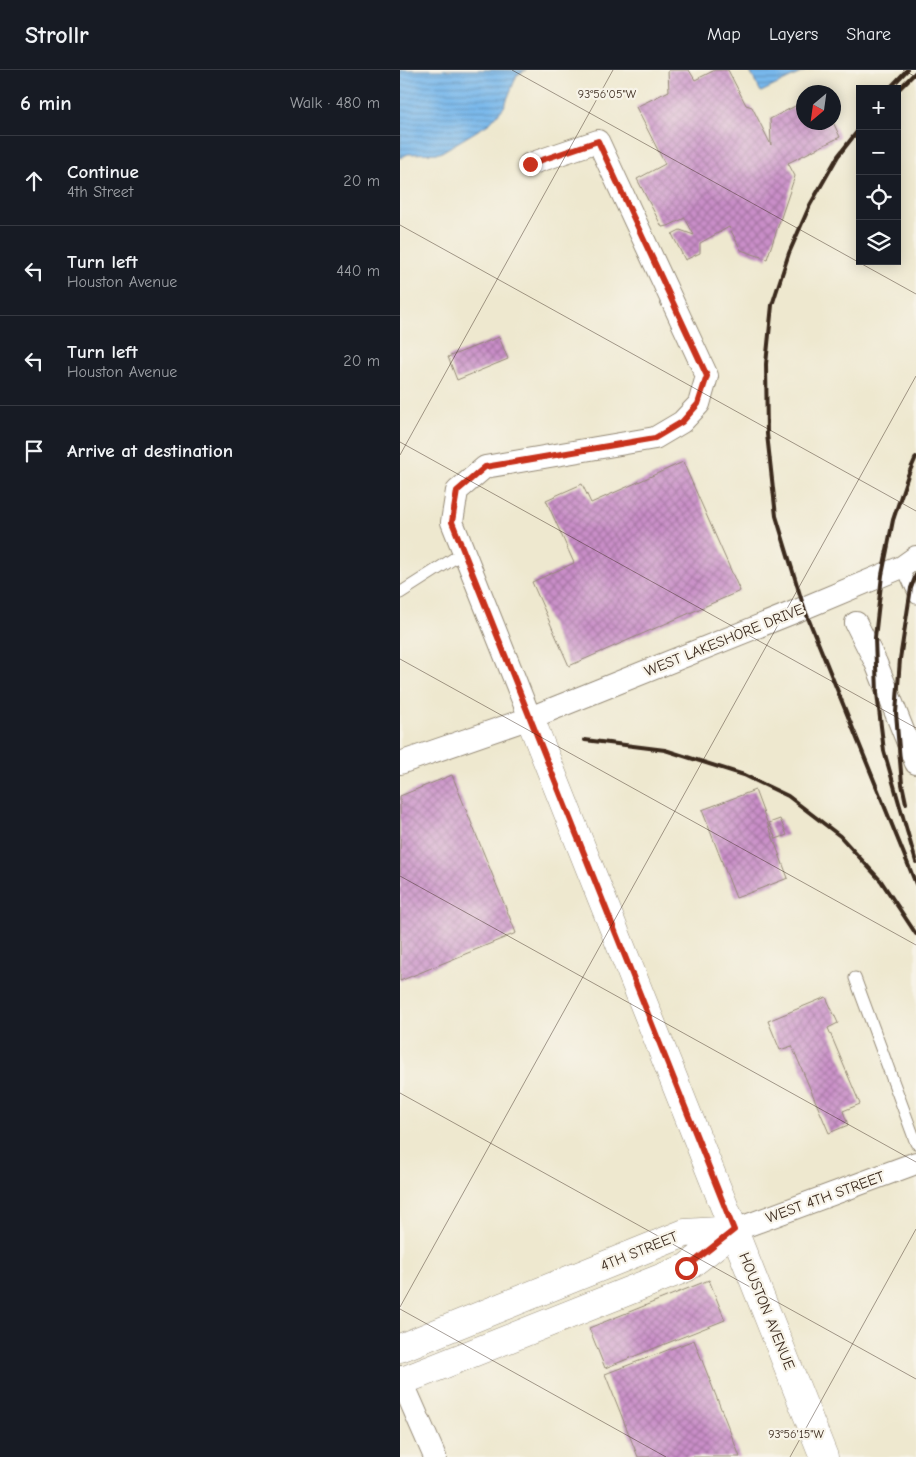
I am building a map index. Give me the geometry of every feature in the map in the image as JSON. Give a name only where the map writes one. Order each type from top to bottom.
[{"type":"street","name":"HOUSTON AVENUE","points":[[530,164],[598,141],[707,376],[698,404],[682,422],[655,438],[485,467],[457,491],[452,522],[824,1457]]},
{"type":"street","name":"WEST LAKESHORE DRIVE","points":[[400,763],[530,718],[795,612],[909,562]]},
{"type":"street","points":[[856,623],[876,663],[916,763]]},
{"type":"street","name":"WEST 4TH STREET","points":[[734,1230],[916,1163]]},
{"type":"street","name":"4TH STREET","points":[[400,1348],[685,1233],[734,1230]]},
{"type":"street","name":"4TH STREET","points":[[401,1380],[686,1268],[734,1230]]},
{"type":"street","points":[[401,1380],[435,1457]]},
{"type":"lane","points":[[400,592],[464,552]]},
{"type":"lane","points":[[909,562],[916,598]]},
{"type":"lane","points":[[855,978],[916,1143]]},
{"type":"water","points":[[400,70],[526,70],[517,75],[504,107],[490,123],[440,153],[408,154],[400,158]]},
{"type":"water","points":[[749,70],[807,70],[761,92]]},
{"type":"building","points":[[689,70],[695,80],[715,70],[728,70],[746,105],[752,107],[771,145],[770,119],[796,106],[796,130],[837,130],[840,137],[788,163],[795,176],[767,259],[741,250],[729,227],[700,243],[700,253],[685,260],[672,234],[680,230],[694,235],[685,218],[662,227],[637,179],[665,164],[636,107],[669,91],[668,71]]},
{"type":"building","points":[[499,337],[508,359],[457,380],[448,357]]},
{"type":"building","points":[[683,462],[740,591],[569,666],[532,582],[574,563],[546,500],[582,484],[591,503]]},
{"type":"building","points":[[452,775],[516,933],[400,981],[400,796]]},
{"type":"building","points":[[755,790],[788,878],[736,898],[702,810]]},
{"type":"building","points":[[780,819],[787,835],[776,839],[769,823]]},
{"type":"building","points":[[826,997],[838,1023],[828,1028],[860,1104],[843,1111],[848,1125],[829,1133],[792,1046],[780,1050],[768,1021]]},
{"type":"building","points":[[709,1280],[725,1320],[605,1368],[589,1328]]},
{"type":"building","points":[[694,1340],[740,1457],[638,1457],[605,1374]]},
{"type":"railway","points":[[893,85],[907,70]]},
{"type":"railway","points":[[901,87],[916,72]]},
{"type":"railway","points":[[858,130],[838,156],[810,205],[789,253],[772,305],[766,364],[767,434],[776,516],[804,608],[916,884]]},
{"type":"railway","points":[[916,457],[893,520],[882,575],[875,638],[877,693],[884,751],[916,862]]},
{"type":"railway","points":[[906,803],[902,784],[896,713],[900,659],[911,588],[916,575]]},
{"type":"railway","points":[[585,740],[665,750],[744,775],[788,796],[840,836],[881,881],[916,934]]},
{"type":"route","points":[[530,164],[598,141],[707,376],[698,404],[682,422],[655,438],[485,467],[457,491],[452,522],[734,1230],[686,1268]]}]
